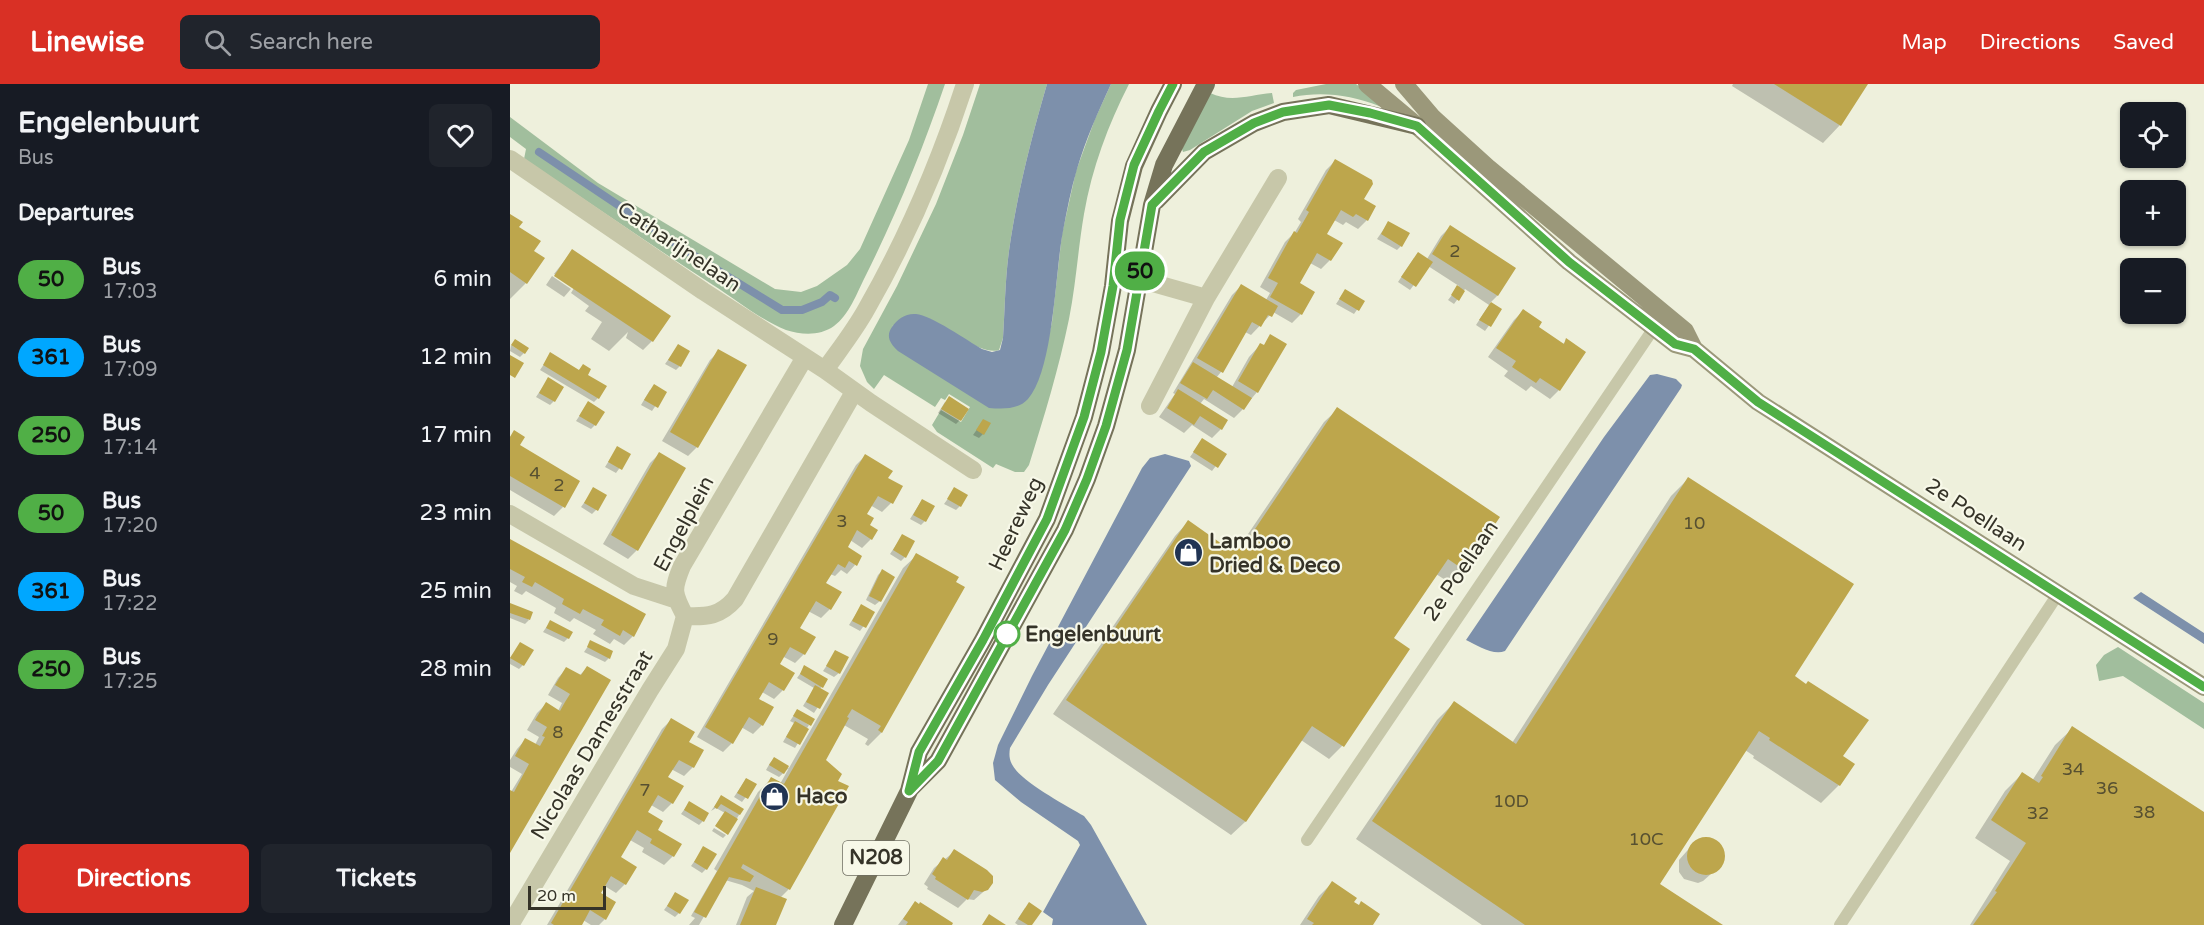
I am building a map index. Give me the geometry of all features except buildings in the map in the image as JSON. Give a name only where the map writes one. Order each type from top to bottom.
[{"type":"main road","name":"Heereweg","points":[[843,925],[909,791],[919,752],[983,640],[1047,519],[1084,417],[1101,352],[1113,286],[1120,220],[1134,165],[1173,84]]},
{"type":"main road","name":"Heereweg","points":[[909,791],[938,761],[1065,530],[1087,479],[1106,426],[1127,350],[1152,205],[1164,165],[1206,84]]},
{"type":"main road","name":"2e Poellaan","points":[[1367,84],[1569,262],[1659,320]]},
{"type":"main road","name":"2e Poellaan","points":[[1404,84],[1433,118],[1659,320],[1675,344],[1694,349],[1758,402],[2204,687]]},
{"type":"main road","points":[[1152,205],[1204,152],[1254,123],[1283,112],[1329,105],[1417,126]]},
{"type":"street","points":[[825,370],[866,310],[911,221],[953,122],[965,84]]},
{"type":"street","name":"Catharijnelaan","points":[[510,159],[703,291],[973,470]]},
{"type":"street","points":[[1150,406],[1206,298],[1278,178]]},
{"type":"street","points":[[1116,258],[1126,271],[1138,279],[1206,298]]},
{"type":"street","name":"Engelplein","points":[[681,608],[674,585],[682,566],[805,357]]},
{"type":"street","points":[[510,514],[634,586],[706,617],[726,609],[735,598],[854,392]]},
{"type":"street","name":"Nicolaas Damesstraat","points":[[510,925],[676,649],[681,608]]},
{"type":"lane","name":"2e Poellaan","points":[[1307,840],[1659,320]]},
{"type":"lane","points":[[1840,925],[2058,594]]},
{"type":"green space","points":[[928,84],[945,84],[918,158],[888,229],[848,310],[834,326],[817,333],[805,334],[786,330],[758,315],[524,159],[526,149],[510,137],[510,117],[598,183],[775,289],[801,292],[817,286],[847,265],[860,249],[909,140]]},
{"type":"green space","points":[[980,84],[1047,84],[1030,146],[1012,230],[1003,338],[999,350],[992,351],[974,345],[930,319],[892,326],[1041,370],[1052,322],[1062,234],[1076,171],[1111,84],[1129,84],[1114,115],[1091,180],[1065,337],[1040,429],[1029,465],[1024,472],[1015,472],[996,464],[993,468],[937,432],[932,425],[941,410],[961,422],[970,407],[949,394],[945,400],[941,398],[935,407],[884,375],[874,389],[867,382],[860,366],[863,349],[897,286],[936,204]]},
{"type":"green space","points":[[1326,84],[1356,84],[1380,103],[1379,106],[1336,95],[1315,94],[1293,97],[1296,90]]},
{"type":"green space","points":[[1210,93],[1225,98],[1240,98],[1272,93],[1274,103],[1252,111],[1190,150],[1183,152],[1182,149]]},
{"type":"green space","points":[[2118,647],[2204,703],[2204,729],[2123,676],[2099,681],[2096,665],[2104,655]]},
{"type":"water","points":[[1047,84],[1111,84],[1088,136],[1073,184],[1060,249],[1048,343],[1037,385],[1028,399],[1020,405],[989,408],[898,351],[891,343],[889,334],[899,319],[909,314],[923,315],[982,349],[992,352],[1000,350],[1012,230],[1035,125]]},
{"type":"water","points":[[1657,374],[1676,379],[1682,385],[1681,388],[1505,651],[1490,651],[1466,640],[1604,437],[1650,375]]},
{"type":"water","points":[[1165,454],[1189,461],[1191,466],[1048,685],[1009,752],[1013,766],[1026,779],[1084,816],[1147,925],[1052,925],[1053,919],[1043,912],[1080,845],[1078,841],[1021,802],[995,780],[993,763],[998,745],[1032,676],[1142,468],[1150,458]]},
{"type":"water","points":[[2141,592],[2204,633],[2204,644],[2133,598]]},
{"type":"waterway","points":[[539,152],[685,250],[782,310],[802,310],[822,302],[830,295],[835,298]]},
{"type":"bus line","name":"50","points":[[1173,84],[1134,165],[1120,220],[1113,286],[1101,352],[1084,417],[1047,519],[983,640],[919,752],[909,791],[938,761],[1065,530],[1087,479],[1106,426],[1127,350],[1152,205],[1204,152],[1254,123],[1283,112],[1329,105],[1417,126],[1569,262],[1675,344],[1694,349],[1758,402],[2204,687]]},
{"type":"place","name":"Lamboo Dried & Deco","points":[[1188,553]]},
{"type":"place","name":"Engelenbuurt","points":[[1007,634]]},
{"type":"place","name":"Haco","points":[[775,796]]}]
